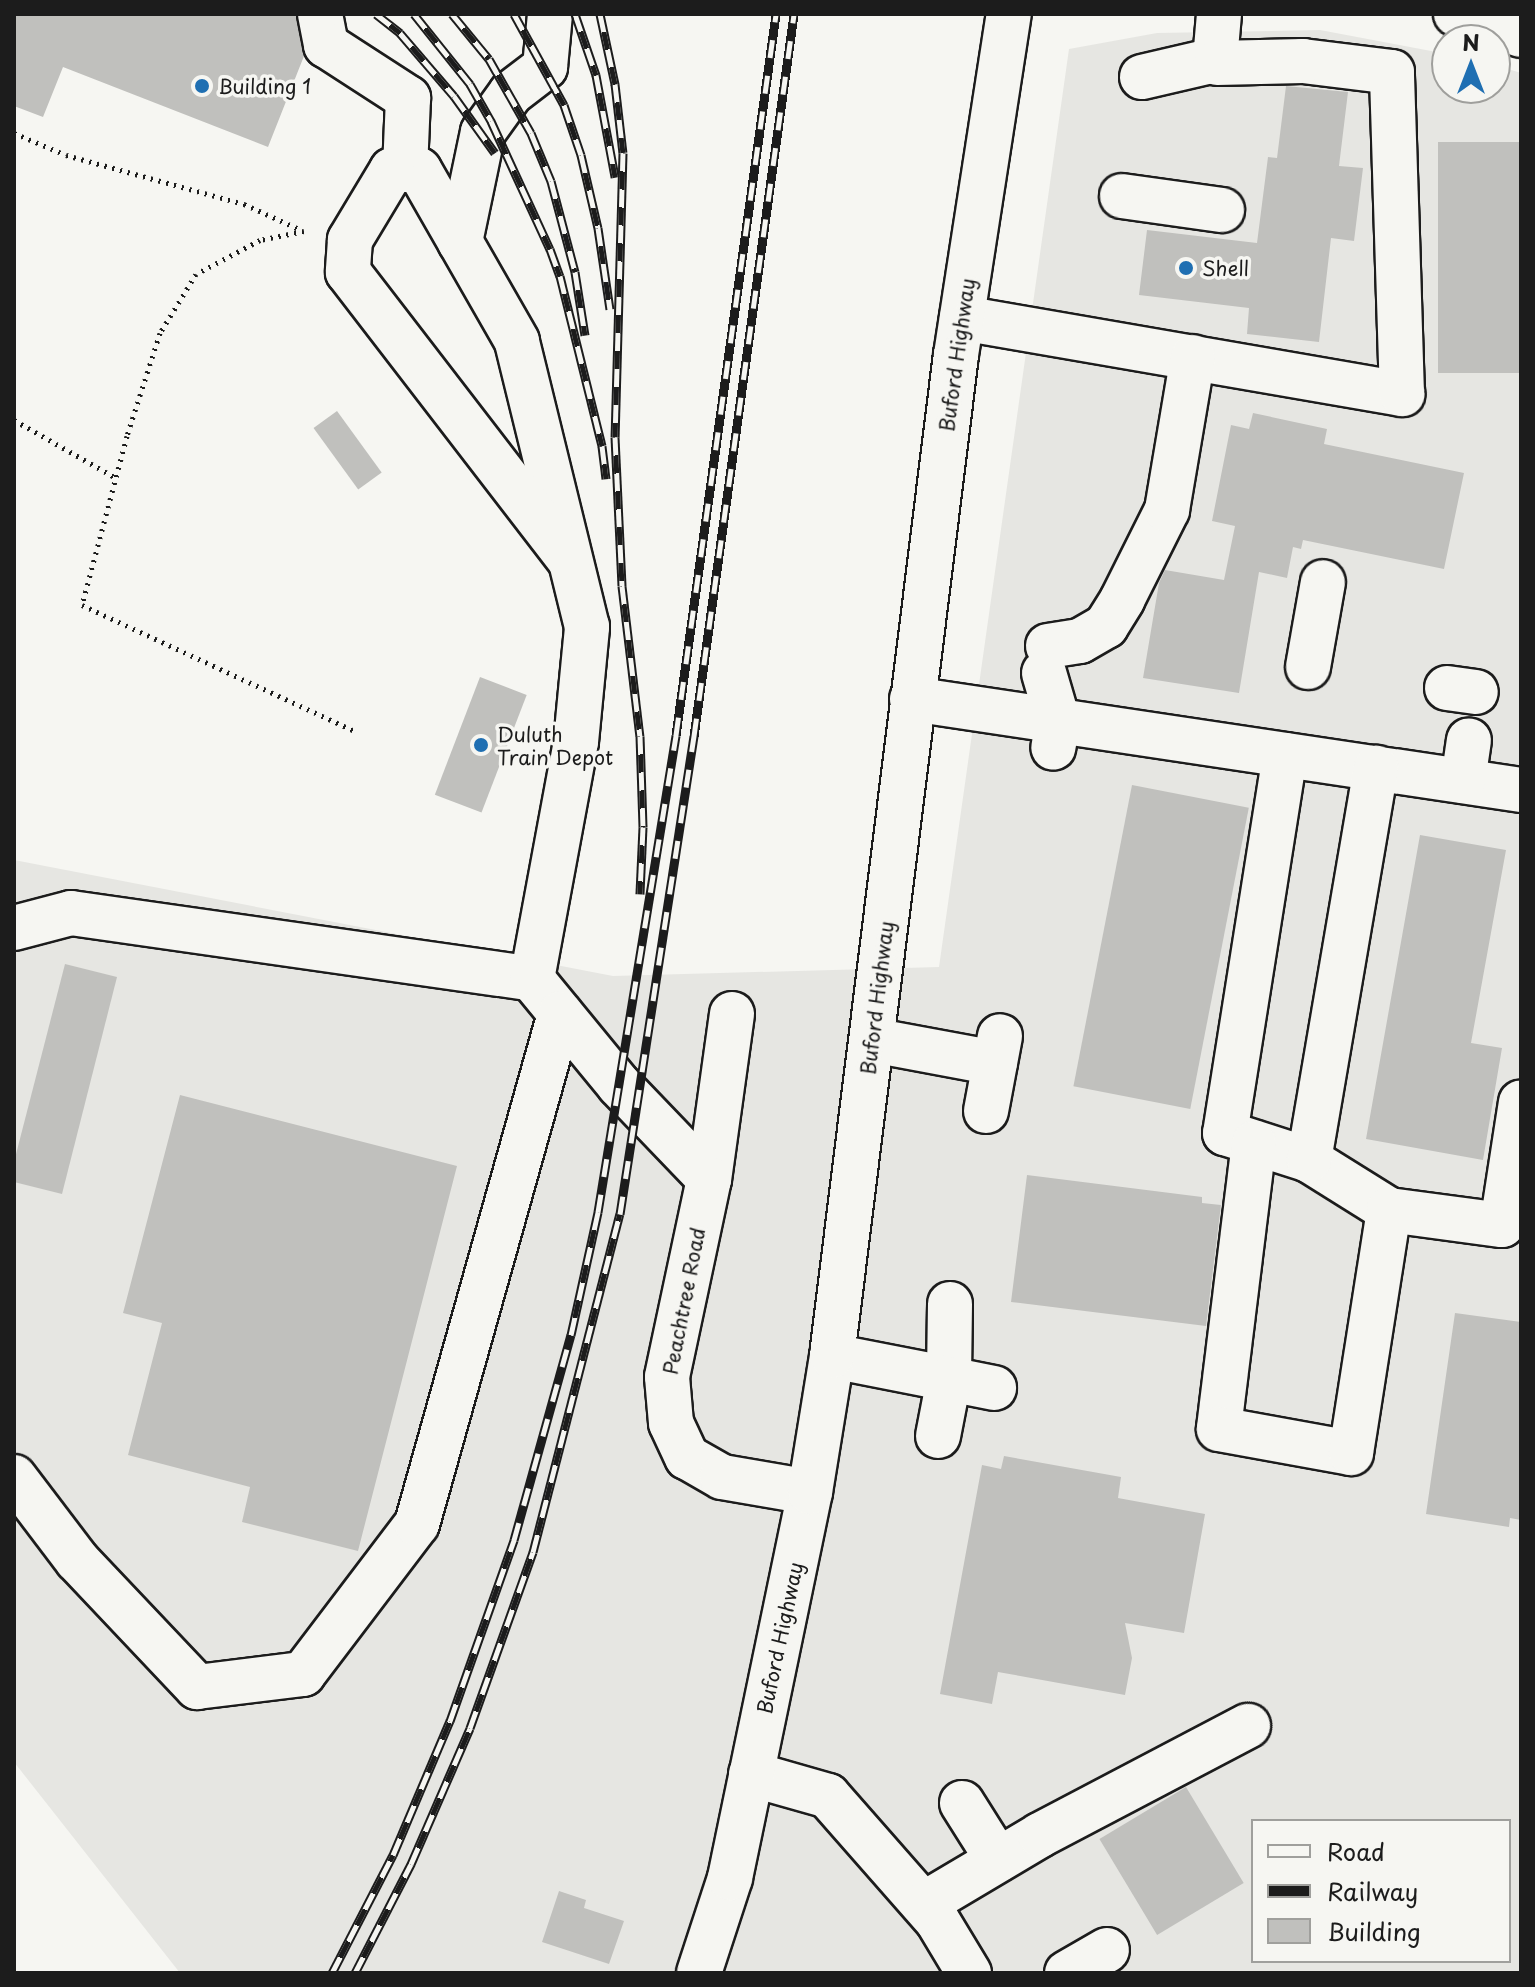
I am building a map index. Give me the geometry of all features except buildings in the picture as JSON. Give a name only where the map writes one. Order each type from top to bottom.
[{"type":"main road","points":[[320,14],[326,45],[408,98],[405,170]]},
{"type":"main road","points":[[460,242],[483,132],[511,93],[545,67],[550,14]]},
{"type":"main road","name":"Buford Highway","points":[[699,1973],[730,1878],[810,1492],[832,1356],[962,318],[1009,14]]},
{"type":"main road","points":[[1219,14],[1224,71]]},
{"type":"main road","points":[[1456,14],[1521,35]]},
{"type":"main road","points":[[962,318],[1099,339],[1402,394],[1392,72],[1303,61],[1142,77]]},
{"type":"main road","points":[[532,979],[576,742],[587,627],[517,341],[419,170],[392,170],[350,240],[348,272],[568,558]]},
{"type":"main road","points":[[1122,196],[1222,210]]},
{"type":"main road","points":[[1056,735],[1046,659],[1106,626],[1167,510],[1193,357]]},
{"type":"main road","points":[[1308,667],[1323,582]]},
{"type":"main road","points":[[912,699],[1056,735],[1285,755],[1376,768],[1466,760],[1521,790]]},
{"type":"main road","points":[[1285,755],[1225,1133],[1309,1160],[1389,1210],[1511,1236],[1521,1102]]},
{"type":"main road","points":[[1309,1160],[1376,768]]},
{"type":"main road","points":[[14,928],[71,913],[532,979],[619,1085],[709,1179]]},
{"type":"main road","points":[[14,1477],[77,1560],[197,1687],[303,1674],[417,1524],[560,1014]]},
{"type":"main road","name":"Peachtree Road","points":[[732,1014],[709,1179],[667,1377],[671,1423],[687,1457],[722,1477],[810,1492]]},
{"type":"main road","points":[[872,1040],[998,1048],[986,1111]]},
{"type":"main road","points":[[1254,1143],[1219,1429],[1351,1453],[1389,1210]]},
{"type":"main road","points":[[938,1436],[949,1379],[950,1304]]},
{"type":"main road","points":[[832,1356],[994,1388]]},
{"type":"main road","points":[[924,1904],[998,1860],[1248,1726]]},
{"type":"main road","points":[[751,1774],[828,1796],[924,1904],[969,1973]]},
{"type":"main road","points":[[962,1803],[998,1860]]},
{"type":"main road","points":[[1067,1973],[1107,1950]]},
{"type":"path","points":[[14,133],[66,155],[244,204],[349,253]]},
{"type":"path","points":[[304,231],[260,240],[196,274],[160,333],[82,605],[355,731]]},
{"type":"path","points":[[14,420],[116,478]]},
{"type":"shaded area","points":[[1320,30],[1431,51],[1431,104],[1511,104],[1511,70],[1521,73],[1521,1973],[180,1973],[14,1762],[14,860],[613,976],[939,967],[1069,49],[1157,33]]},
{"type":"railway","points":[[376,14],[400,33],[454,96],[495,153]]},
{"type":"railway","points":[[414,14],[470,84],[491,121],[550,249],[560,276],[602,446],[606,479]]},
{"type":"railway","points":[[452,14],[489,59],[531,133],[551,181],[575,272],[585,335]]},
{"type":"railway","points":[[514,14],[564,105],[581,155],[598,228],[610,309]]},
{"type":"railway","points":[[575,14],[596,75],[615,177]]},
{"type":"railway","points":[[600,14],[615,84],[623,153],[615,437],[622,586],[640,736],[643,827],[640,894]]},
{"type":"railway","points":[[332,1973],[393,1855],[450,1721],[514,1540],[571,1335],[598,1212],[676,735],[776,14]]},
{"type":"railway","points":[[355,1973],[411,1864],[470,1728],[533,1552],[620,1214],[694,736],[794,14]]},
{"type":"place","name":"Building 1","points":[[202,86]]},
{"type":"place","name":"Shell","points":[[1186,268]]},
{"type":"place","name":"Duluth Train Depot","points":[[481,745]]}]
